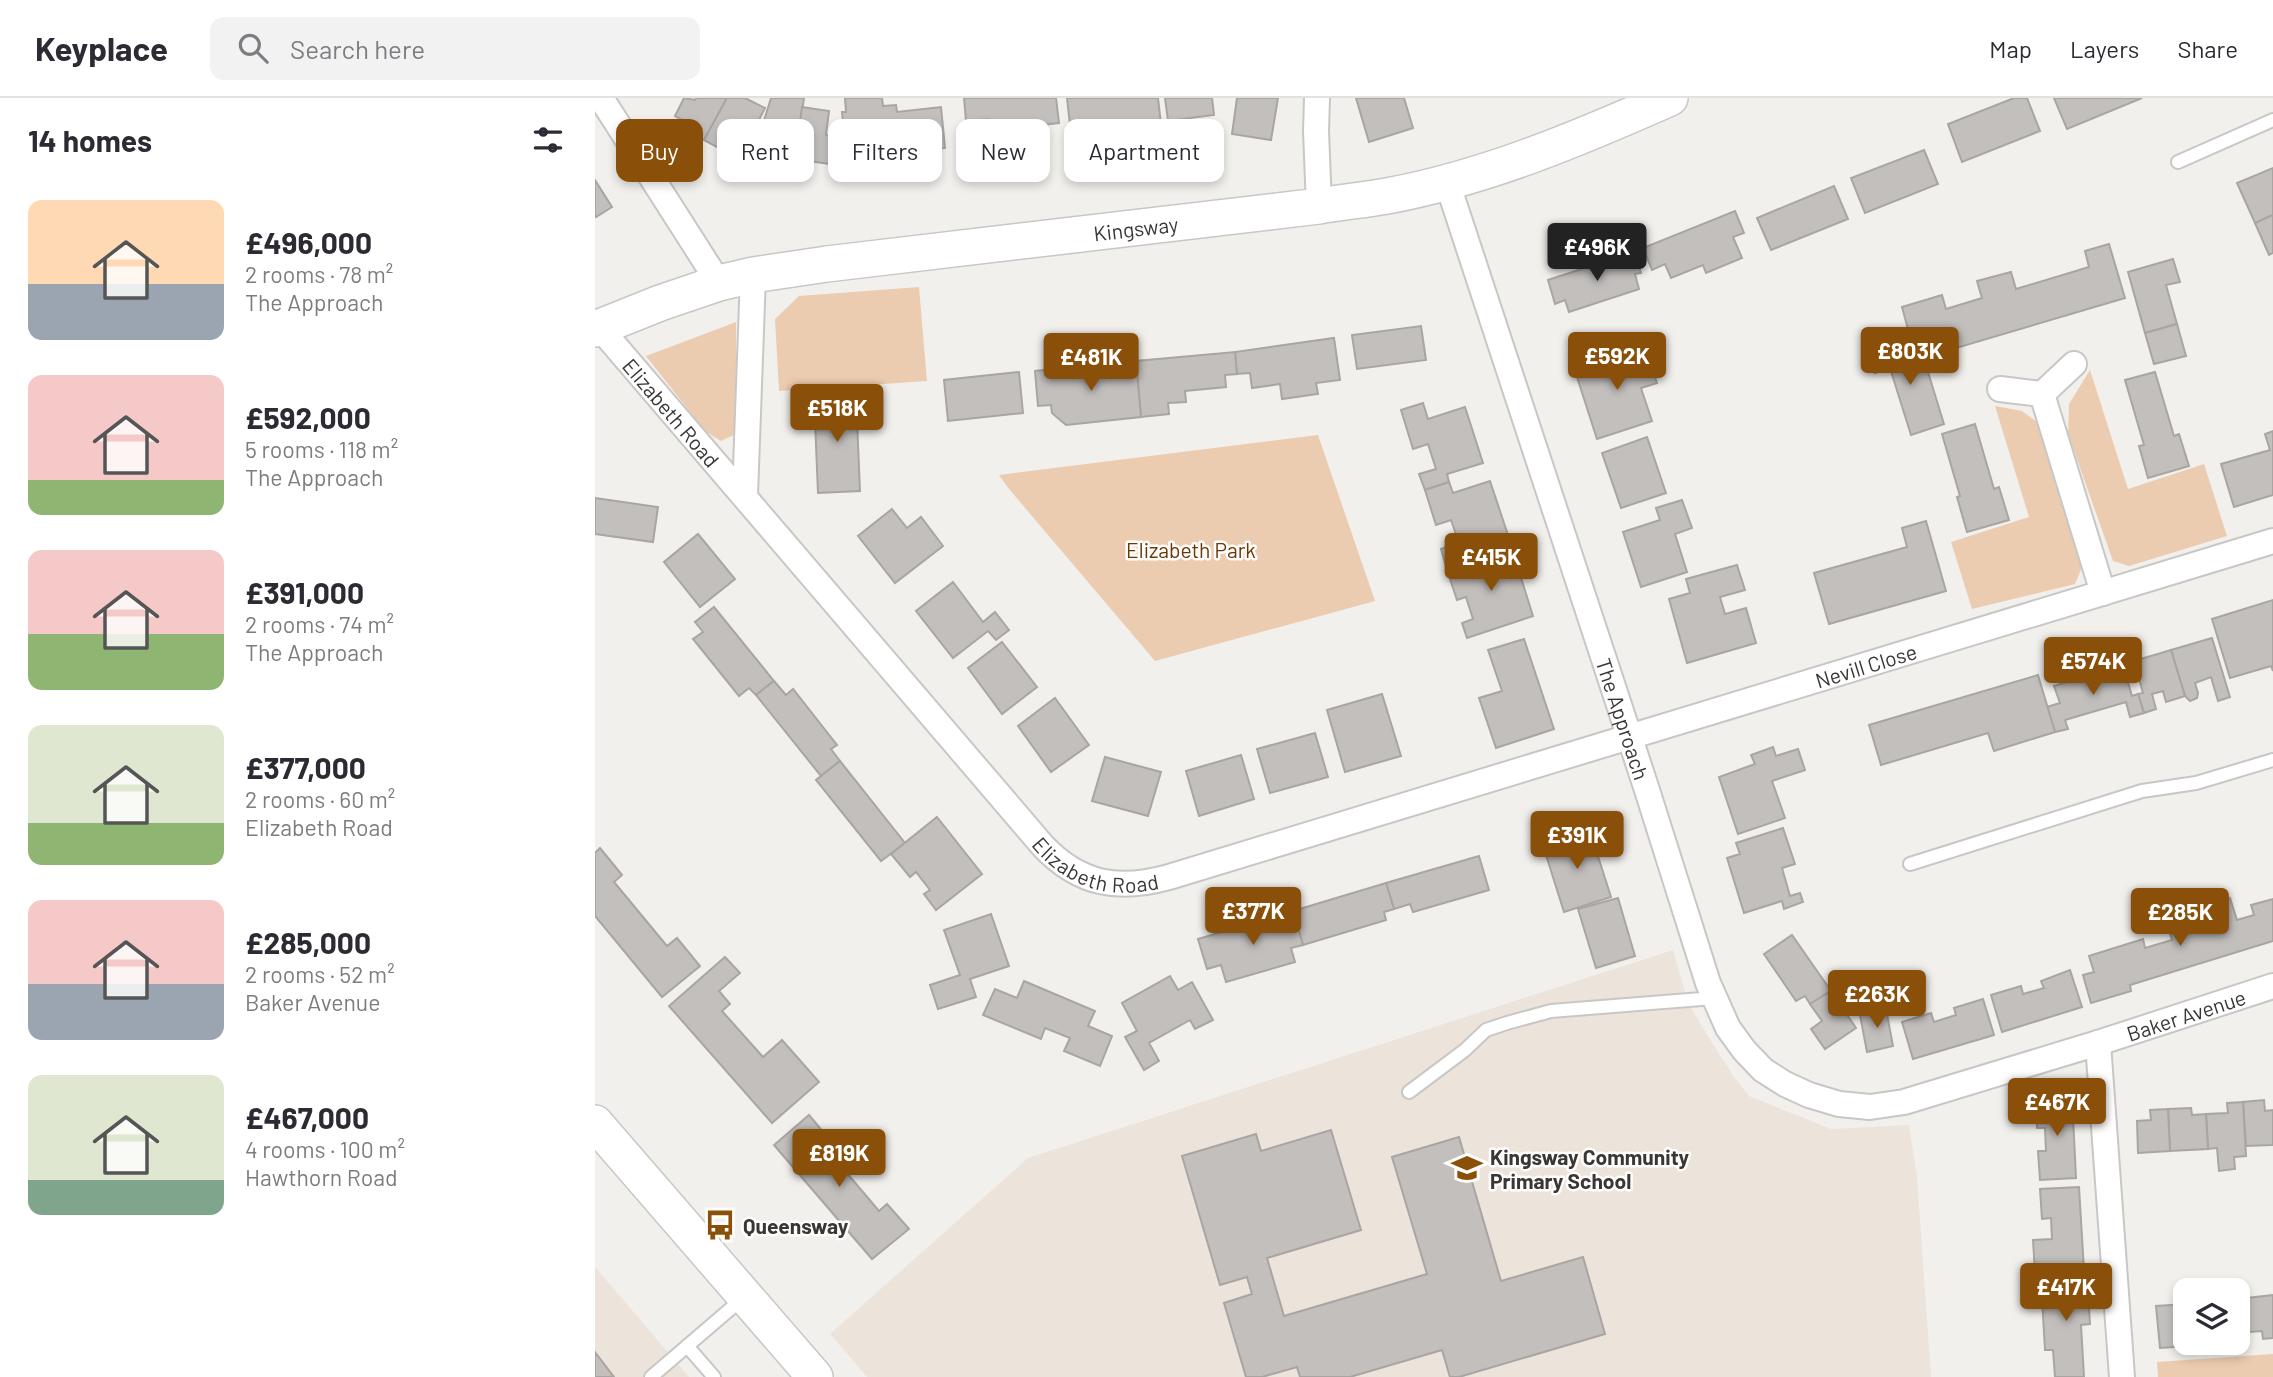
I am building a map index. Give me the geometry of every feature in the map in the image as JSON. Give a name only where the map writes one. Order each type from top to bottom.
[{"type":"street","points":[[601,98],[719,283]]},
{"type":"street","points":[[1317,98],[1315,131],[1318,206]]},
{"type":"street","name":"Kingsway","points":[[597,328],[660,303],[719,283],[753,275],[1389,196],[1447,182],[1523,158],[1606,127],[1670,98]]},
{"type":"street","name":"The Approach","points":[[1447,182],[1714,998],[1728,1028],[1744,1050],[1763,1070],[1808,1095],[1839,1104],[1870,1107],[1904,1101],[2098,1043]]},
{"type":"street","name":"Elizabeth Road","points":[[745,495],[753,275]]},
{"type":"street","name":"Elizabeth Road","points":[[597,328],[745,495],[1043,846],[1070,870],[1084,877],[1101,882],[1148,883],[1629,736]]},
{"type":"street","points":[[2000,389],[2042,394],[2074,364]]},
{"type":"street","points":[[2042,394],[2103,593]]},
{"type":"street","name":"Nevill Close","points":[[1629,736],[2273,541]]},
{"type":"street","name":"Baker Avenue","points":[[2098,1043],[2273,986]]},
{"type":"street","points":[[2098,1043],[2122,1377]]},
{"type":"street","points":[[595,1123],[815,1377]]},
{"type":"lane","points":[[2178,162],[2273,120]]},
{"type":"lane","points":[[1910,864],[2142,791],[2196,783],[2273,760]]},
{"type":"lane","points":[[1409,1092],[1465,1050],[1486,1030],[1507,1023],[1551,1011],[1714,998]]},
{"type":"lane","points":[[651,1377],[745,1296]]},
{"type":"lane","points":[[687,1346],[714,1377]]},
{"type":"shaded area","name":"Kingsway Community Primary School","points":[[1673,950],[1688,1002],[1734,1077],[1749,1096],[1831,1129],[1909,1125],[1917,1177],[1931,1377],[867,1377],[830,1334],[1028,1158]]},
{"type":"shaded area","points":[[595,1267],[631,1309],[689,1377],[595,1377]]},
{"type":"green space","points":[[919,287],[927,381],[779,391],[775,319],[799,296]]},
{"type":"green space","points":[[736,322],[736,434],[721,441],[705,431],[646,356]]},
{"type":"green space","points":[[2090,370],[2128,489],[2204,464],[2227,536],[2129,566],[2113,561],[2068,434],[2069,404]]},
{"type":"green space","points":[[1995,406],[2022,411],[2037,422],[2083,565],[2075,584],[1972,609],[1951,542],[2029,517]]},
{"type":"green space","name":"Elizabeth Park","points":[[1318,435],[1375,601],[1155,661],[999,475]]},
{"type":"green space","points":[[2273,1354],[2273,1377],[2158,1377],[2157,1362]]},
{"type":"building","points":[[684,98],[727,98],[704,140],[703,119],[680,119],[675,116]]},
{"type":"building","points":[[727,98],[745,98],[765,108],[759,119],[717,119],[717,147],[704,140]]},
{"type":"building","points":[[771,98],[804,98],[801,119],[764,119]]},
{"type":"building","points":[[845,98],[882,98],[883,106],[896,105],[897,112],[941,107],[945,148],[942,148],[942,119],[843,119],[842,112],[846,112]]},
{"type":"building","points":[[964,98],[1056,98],[1059,123],[1050,124],[1050,119],[966,119]]},
{"type":"building","points":[[1067,98],[1158,98],[1160,119],[1069,119]]},
{"type":"building","points":[[1165,98],[1212,98],[1214,115],[1168,119]]},
{"type":"building","points":[[1237,98],[1278,98],[1271,140],[1232,134]]},
{"type":"building","points":[[1356,98],[1404,98],[1413,128],[1369,142]]},
{"type":"building","points":[[2014,98],[2027,98],[2040,131],[1962,162],[1948,124]]},
{"type":"building","points":[[2054,98],[2142,98],[2067,129]]},
{"type":"building","points":[[802,107],[829,111],[826,135],[828,164],[814,162],[814,119],[800,119]]},
{"type":"building","points":[[1924,150],[1938,184],[1865,213],[1851,178]]},
{"type":"building","points":[[2273,168],[2273,215],[2255,223],[2237,183]]},
{"type":"building","points":[[595,180],[612,207],[596,217],[595,215]]},
{"type":"building","points":[[1834,186],[1848,219],[1771,250],[1757,218]]},
{"type":"building","points":[[1735,211],[1744,233],[1733,237],[1742,258],[1706,273],[1703,265],[1671,278],[1665,264],[1652,270],[1643,248]]},
{"type":"building","points":[[2273,215],[2273,253],[2269,255],[2255,223]]},
{"type":"building","points":[[2109,244],[2125,298],[1929,356],[1921,329],[1909,333],[1902,307],[1942,295],[1946,309],[1982,298],[1977,281],[2011,272],[2016,289],[2089,267],[2085,251]]},
{"type":"building","points":[[1634,252],[1641,273],[1635,274],[1639,289],[1569,312],[1565,300],[1555,304],[1548,280]]},
{"type":"building","points":[[2173,259],[2180,282],[2166,285],[2177,324],[2145,333],[2128,272]]},
{"type":"building","points":[[2177,324],[2186,356],[2154,364],[2145,333]]},
{"type":"building","points":[[1421,326],[1426,360],[1357,369],[1352,335]]},
{"type":"building","points":[[1334,338],[1340,380],[1316,383],[1318,394],[1282,399],[1280,384],[1252,388],[1250,373],[1237,374],[1235,352]]},
{"type":"building","points":[[1895,342],[1901,362],[1923,356],[1944,424],[1911,435],[1890,368],[1875,373],[1868,350]]},
{"type":"building","points":[[1645,348],[1657,383],[1641,388],[1652,421],[1597,439],[1575,371]]},
{"type":"building","points":[[1235,352],[1237,374],[1225,375],[1226,387],[1185,391],[1186,402],[1168,403],[1169,414],[1141,417],[1136,361]]},
{"type":"building","points":[[1136,361],[1141,417],[1066,425],[1052,413],[1051,405],[1038,406],[1035,371]]},
{"type":"building","points":[[1019,372],[1023,413],[948,421],[944,380]]},
{"type":"building","points":[[2155,372],[2174,436],[2179,434],[2189,466],[2148,478],[2139,446],[2144,445],[2125,380]]},
{"type":"building","points":[[856,396],[860,491],[818,493],[814,397]]},
{"type":"building","points":[[1423,403],[1428,419],[1465,407],[1483,463],[1447,474],[1449,482],[1425,490],[1419,474],[1436,469],[1428,444],[1413,449],[1401,410]]},
{"type":"building","points":[[1975,424],[1994,489],[1999,487],[2009,520],[1967,532],[1957,497],[1960,496],[1942,434]]},
{"type":"building","points":[[2273,431],[2273,495],[2234,507],[2221,464],[2270,450],[2265,434]]},
{"type":"building","points":[[1647,437],[1666,493],[1621,508],[1602,453]]},
{"type":"building","points":[[1490,481],[1508,535],[1466,548],[1470,563],[1447,570],[1441,549],[1459,543],[1451,520],[1436,525],[1425,490],[1449,482],[1453,493]]},
{"type":"building","points":[[595,498],[658,507],[653,542],[595,534]]},
{"type":"building","points":[[1682,500],[1692,528],[1675,534],[1687,572],[1641,587],[1623,532],[1660,520],[1656,508]]},
{"type":"building","points":[[892,509],[907,528],[921,517],[943,546],[895,583],[858,536]]},
{"type":"building","points":[[1926,521],[1946,591],[1829,624],[1814,573],[1907,547],[1902,528]]},
{"type":"building","points":[[698,534],[735,579],[700,607],[664,562]]},
{"type":"building","points":[[1512,549],[1533,616],[1467,638],[1462,623],[1473,619],[1466,597],[1457,600],[1447,570]]},
{"type":"building","points":[[1737,565],[1745,590],[1720,597],[1725,614],[1746,608],[1756,643],[1687,663],[1669,599],[1690,593],[1686,579]]},
{"type":"building","points":[[953,582],[983,622],[995,612],[1009,630],[996,640],[988,631],[953,658],[916,611]]},
{"type":"building","points":[[2273,600],[2273,671],[2271,666],[2230,678],[2212,619]]},
{"type":"building","points":[[714,607],[774,681],[756,695],[749,688],[739,696],[693,639],[703,632],[695,622]]},
{"type":"building","points":[[2212,638],[2230,697],[2218,701],[2211,677],[2195,683],[2197,698],[2190,701],[2185,696],[2171,650]]},
{"type":"building","points":[[1524,639],[1554,729],[1496,748],[1479,698],[1502,691],[1488,650]]},
{"type":"building","points":[[1002,642],[1037,687],[1002,714],[968,668]]},
{"type":"building","points":[[2171,650],[2185,696],[2166,702],[2163,691],[2152,694],[2156,709],[2144,713],[2138,694],[2143,693],[2134,661]]},
{"type":"building","points":[[2123,665],[2132,696],[2138,694],[2144,713],[2130,717],[2126,702],[2065,720],[2068,729],[2055,732],[2047,707],[2060,703],[2054,686]]},
{"type":"building","points":[[2038,675],[2055,732],[1994,751],[1988,733],[1881,765],[1869,725]]},
{"type":"building","points":[[774,681],[786,695],[793,689],[837,745],[831,749],[840,761],[821,776],[756,695]]},
{"type":"building","points":[[1382,694],[1401,756],[1345,772],[1327,710]]},
{"type":"building","points":[[1055,698],[1089,745],[1051,772],[1018,726]]},
{"type":"building","points":[[1315,733],[1328,777],[1270,793],[1257,749]]},
{"type":"building","points":[[1773,747],[1776,756],[1798,749],[1805,770],[1772,781],[1785,818],[1738,834],[1719,777],[1755,764],[1751,755]]},
{"type":"building","points":[[1241,755],[1254,799],[1199,816],[1186,771]]},
{"type":"building","points":[[1105,757],[1161,772],[1148,816],[1092,801]]},
{"type":"building","points":[[840,761],[905,843],[881,861],[816,780]]},
{"type":"building","points":[[937,817],[982,874],[936,910],[924,894],[930,890],[916,872],[910,877],[891,854]]},
{"type":"building","points":[[1589,828],[1611,897],[1564,912],[1546,855],[1555,852],[1551,839]]},
{"type":"building","points":[[1783,828],[1795,864],[1782,868],[1790,896],[1800,893],[1803,902],[1784,909],[1782,901],[1744,913],[1727,858],[1740,854],[1736,843]]},
{"type":"building","points":[[600,848],[622,875],[614,882],[667,946],[677,938],[700,966],[662,997],[595,916],[595,853]]},
{"type":"building","points":[[1479,856],[1489,890],[1413,912],[1410,904],[1394,909],[1386,883]]},
{"type":"building","points":[[1386,883],[1394,909],[1384,912],[1386,920],[1303,945],[1293,911]]},
{"type":"building","points":[[1618,898],[1635,956],[1596,968],[1578,909]]},
{"type":"building","points":[[2230,898],[2237,920],[2254,915],[2251,905],[2273,899],[2273,941],[2130,985],[2131,991],[2091,1003],[2083,975],[2094,972],[2089,956],[2143,939],[2145,948],[2172,940],[2169,930],[2193,923],[2189,910]]},
{"type":"building","points":[[1293,911],[1303,945],[1291,948],[1295,962],[1226,982],[1221,965],[1207,969],[1198,939]]},
{"type":"building","points":[[991,914],[1009,966],[970,979],[976,997],[938,1009],[930,985],[960,975],[944,930]]},
{"type":"building","points":[[1792,935],[1831,991],[1810,1004],[1805,996],[1796,1001],[1764,954]]},
{"type":"building","points":[[725,957],[740,973],[719,991],[730,1004],[722,1011],[763,1057],[782,1040],[819,1082],[772,1123],[669,1006]]},
{"type":"building","points":[[2070,970],[2082,1007],[2002,1032],[1991,995],[2021,986],[2023,994],[2044,988],[2041,981]]},
{"type":"building","points":[[1170,976],[1178,990],[1192,982],[1213,1020],[1195,1029],[1190,1020],[1149,1043],[1159,1061],[1144,1070],[1125,1037],[1137,1031],[1122,1003]]},
{"type":"building","points":[[1024,981],[1095,1011],[1088,1026],[1112,1036],[1100,1066],[1064,1051],[1070,1038],[1045,1028],[1041,1039],[983,1015],[995,989],[1017,998]]},
{"type":"building","points":[[1831,991],[1856,1028],[1825,1049],[1811,1029],[1822,1021],[1810,1004]]},
{"type":"building","points":[[1983,999],[1994,1035],[1913,1059],[1902,1022],[1931,1013],[1934,1022],[1956,1015],[1954,1008]]},
{"type":"building","points":[[1886,1009],[1893,1046],[1867,1052],[1860,1015]]},
{"type":"building","points":[[2072,1097],[2076,1178],[2040,1180],[2038,1151],[2046,1151],[2045,1128],[2037,1128],[2036,1099]]},
{"type":"building","points":[[2264,1100],[2265,1111],[2273,1110],[2273,1145],[2246,1146],[2243,1102]]},
{"type":"building","points":[[2243,1102],[2246,1156],[2234,1157],[2235,1169],[2219,1171],[2217,1148],[2208,1149],[2206,1114],[2228,1113],[2227,1103]]},
{"type":"building","points":[[2191,1108],[2192,1115],[2206,1114],[2208,1149],[2170,1151],[2168,1109]]},
{"type":"building","points":[[2168,1109],[2170,1151],[2138,1153],[2137,1121],[2151,1120],[2150,1110]]},
{"type":"building","points":[[809,1115],[830,1140],[823,1145],[879,1211],[887,1204],[909,1229],[872,1259],[774,1145]]},
{"type":"building","points":[[1331,1130],[1361,1230],[1267,1258],[1284,1316],[1427,1274],[1392,1157],[1459,1137],[1501,1281],[1583,1257],[1605,1334],[1459,1377],[1450,1377],[1442,1350],[1350,1377],[1300,1377],[1297,1367],[1262,1377],[1246,1377],[1224,1303],[1252,1294],[1247,1277],[1220,1285],[1182,1156],[1256,1134],[1261,1151]]},
{"type":"building","points":[[2079,1187],[2084,1270],[2035,1273],[2033,1240],[2052,1239],[2051,1218],[2042,1219],[2040,1189]]},
{"type":"building","points":[[2087,1278],[2090,1324],[2081,1325],[2084,1377],[2055,1377],[2053,1350],[2045,1350],[2041,1280]]},
{"type":"building","points":[[2273,1295],[2273,1338],[2263,1339],[2262,1331],[2250,1332],[2250,1298]]},
{"type":"building","points":[[2173,1305],[2173,1347],[2160,1348],[2156,1306]]},
{"type":"building","points":[[595,1352],[614,1377],[595,1377]]},
{"type":"place","name":"Kingsway Community Primary School","points":[[1467,1168]]},
{"type":"place","name":"Queensway","points":[[720,1225]]}]
